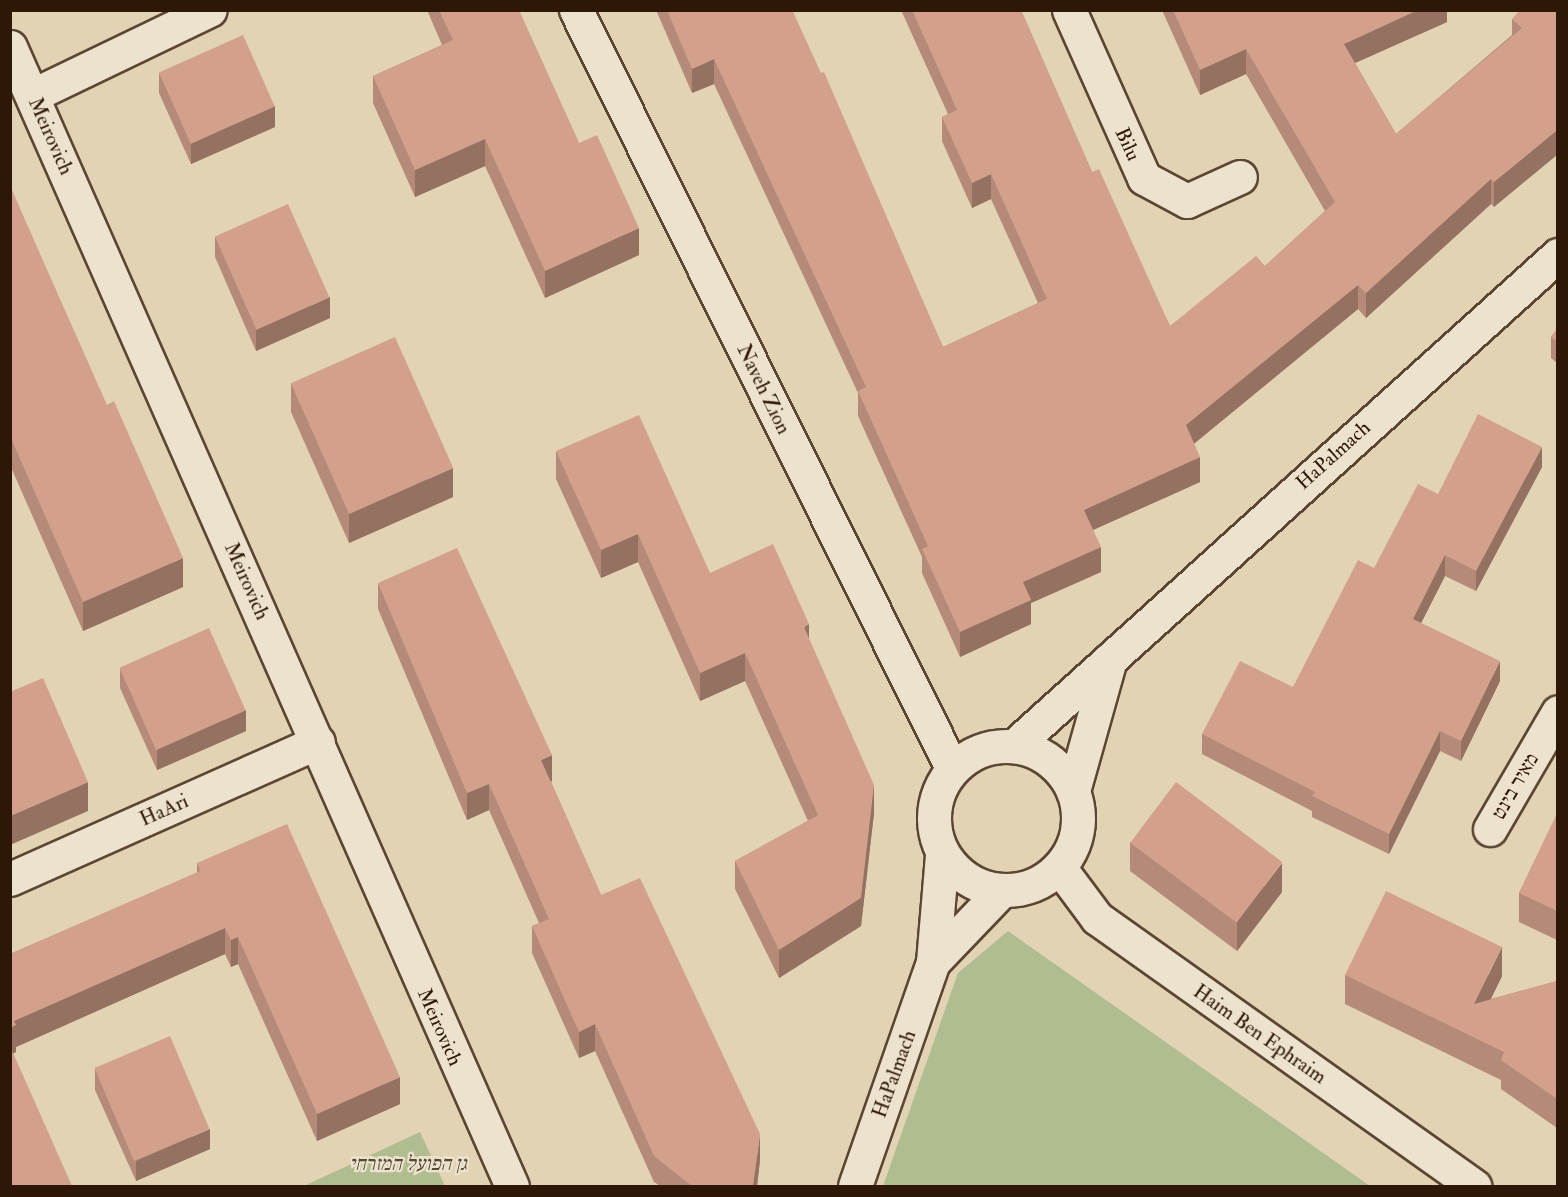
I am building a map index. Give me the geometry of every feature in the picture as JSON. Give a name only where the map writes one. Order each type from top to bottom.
[{"type":"street","points":[[33,95],[210,10]]},
{"type":"street","name":"Naveh Zion","points":[[576,10],[952,768]]},
{"type":"street","name":"Bilu","points":[[1069,10],[1144,178],[1187,201],[1240,177]]},
{"type":"street","name":"Meirovich","points":[[10,47],[318,742],[479,1116],[512,1186]]},
{"type":"street","name":"HaPalmach","points":[[1014,746],[1557,255]]},
{"type":"street","name":"HaPalmach","points":[[1073,790],[1110,659]]},
{"type":"street","name":"מאיר בינט","points":[[1490,829],[1557,712]]},
{"type":"street","name":"HaAri","points":[[10,879],[318,742]]},
{"type":"street","name":"HaPalmach","points":[[1014,746],[1050,760],[1073,790],[1078,810],[1077,831],[1059,867],[1043,880],[1023,889],[1001,891],[978,885],[958,872],[942,854],[934,832],[933,810],[940,788],[952,768],[970,755],[991,747],[1014,746]]},
{"type":"street","name":"HaPalmach","points":[[855,1186],[933,962],[942,854]]},
{"type":"street","name":"Haim Ben Ephraim","points":[[1059,867],[1097,918],[1474,1186]]},
{"type":"street","name":"HaPalmach","points":[[933,962],[1001,891]]},
{"type":"street","name":"Meirovich","points":[[479,1116],[535,1186]]},
{"type":"green space","points":[[1008,931],[1370,1186],[883,1186],[958,973]]},
{"type":"green space","name":"גן הפועל המזרחי","points":[[420,1132],[445,1186],[304,1186]]},
{"type":"building","points":[[439,10],[519,10],[579,143],[597,135],[639,228],[545,271],[485,139],[415,170],[373,76],[453,40]]},
{"type":"building","points":[[667,10],[792,10],[821,73],[824,72],[943,347],[1047,299],[991,174],[972,183],[942,117],[957,110],[912,10],[1021,10],[1092,172],[1099,169],[1170,326],[1256,256],[1265,266],[1335,202],[1246,49],[1200,70],[1173,10],[1418,10],[1344,44],[1396,134],[1522,28],[1512,19],[1520,10],[1557,10],[1557,130],[1494,182],[1491,179],[1366,293],[1358,285],[1186,425],[1200,457],[1084,510],[1101,547],[1023,582],[1031,600],[960,632],[922,549],[928,546],[858,391],[866,387],[714,59],[692,69]]},
{"type":"building","points":[[243,35],[275,106],[191,144],[159,72]]},
{"type":"building","points":[[10,186],[107,405],[114,401],[183,558],[83,602],[10,436]]},
{"type":"building","points":[[288,204],[329,297],[256,330],[215,237]]},
{"type":"building","points":[[1557,329],[1557,342],[1551,337]]},
{"type":"building","points":[[395,337],[453,468],[349,514],[291,383]]},
{"type":"building","points":[[1478,414],[1542,447],[1476,571],[1445,555],[1413,619],[1500,661],[1461,741],[1440,731],[1389,834],[1312,796],[1315,792],[1202,734],[1240,661],[1293,687],[1358,560],[1374,568],[1418,484],[1438,494]]},
{"type":"building","points":[[639,415],[710,573],[773,544],[809,624],[804,627],[874,785],[861,898],[779,950],[735,861],[818,815],[745,653],[700,673],[638,534],[601,550],[556,451]]},
{"type":"building","points":[[457,548],[552,755],[541,760],[601,895],[640,878],[760,1134],[753,1186],[692,1186],[654,1156],[595,1024],[579,1032],[532,926],[549,919],[489,784],[467,793],[378,583]]},
{"type":"building","points":[[209,628],[246,710],[156,750],[119,668]]},
{"type":"building","points":[[43,678],[88,782],[10,816],[10,692]]},
{"type":"building","points":[[1176,782],[1282,862],[1236,923],[1130,843]]},
{"type":"building","points":[[1557,814],[1557,911],[1519,893]]},
{"type":"building","points":[[287,824],[400,1077],[317,1114],[238,937],[231,940],[225,928],[14,1021],[16,1025],[10,1028],[10,954],[200,871],[197,863]]},
{"type":"building","points":[[1386,891],[1502,947],[1474,1004],[1557,981],[1557,1099],[1501,1060],[1504,1052],[1345,975]]},
{"type":"building","points":[[170,1036],[209,1129],[134,1161],[95,1068]]},
{"type":"building","points":[[10,1046],[72,1186],[10,1186]]}]
